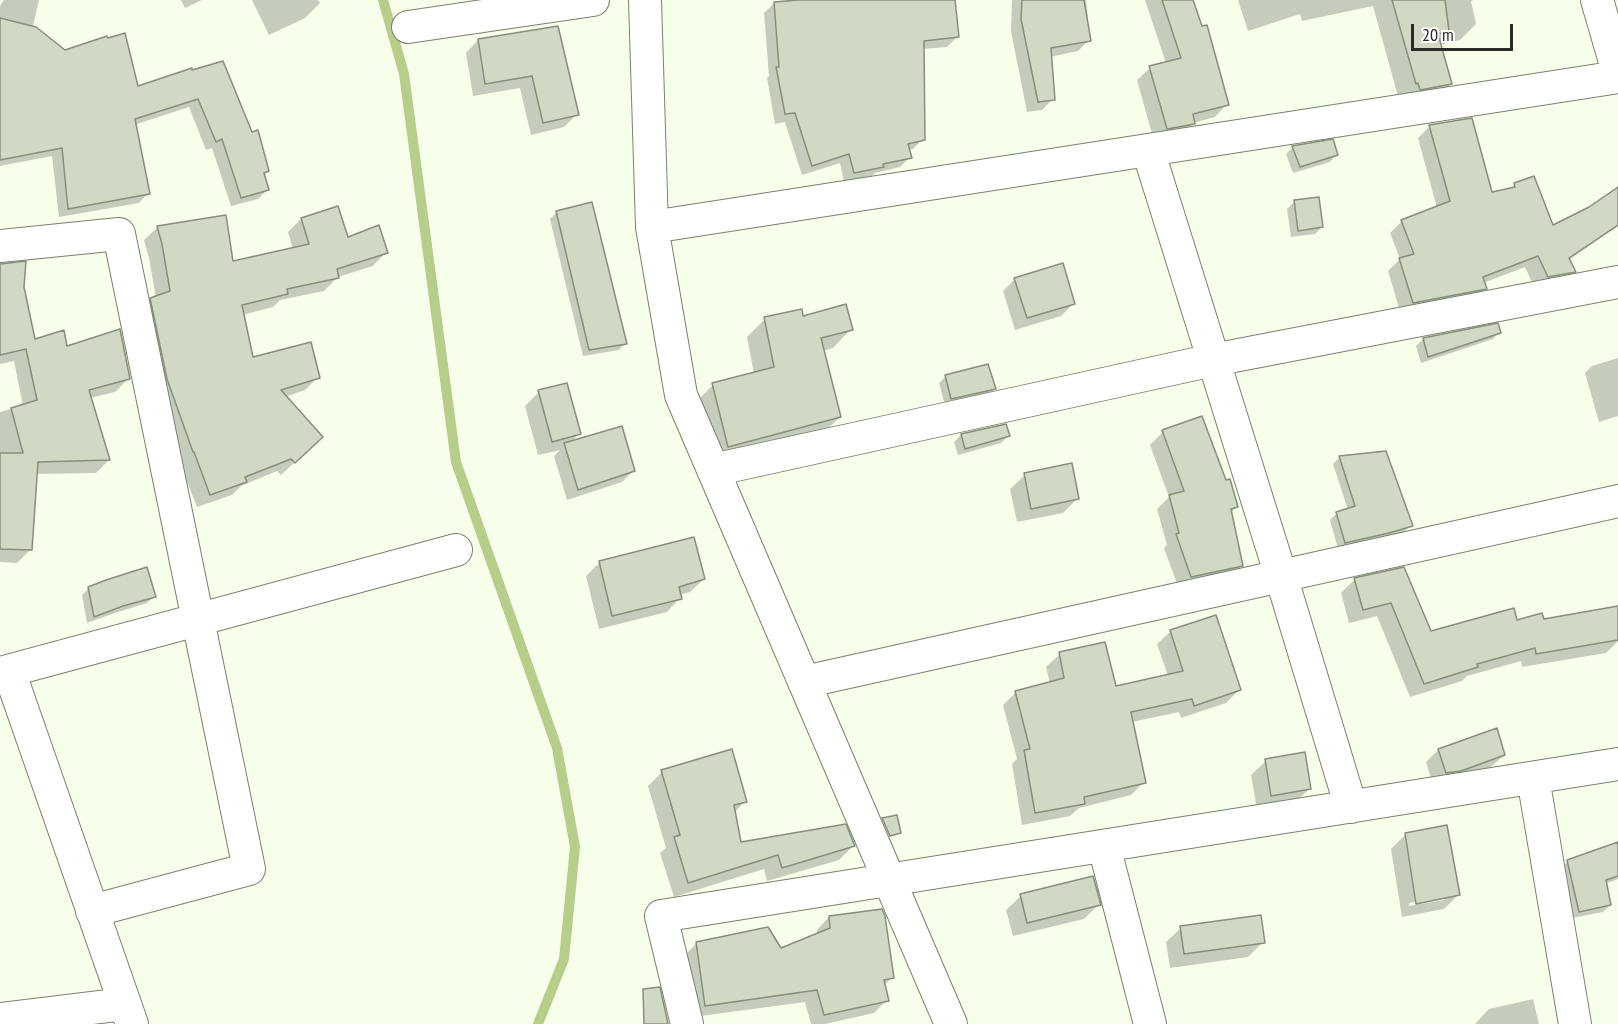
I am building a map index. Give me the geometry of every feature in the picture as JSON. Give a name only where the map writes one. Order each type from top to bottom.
[{"type":"street","points":[[408,27],[593,0]]},
{"type":"street","points":[[645,0],[652,227],[681,395],[951,1024]]},
{"type":"street","points":[[1597,0],[1618,72]]},
{"type":"street","points":[[652,227],[1618,77]]},
{"type":"street","points":[[1148,150],[1351,807]]},
{"type":"street","points":[[0,246],[119,234],[249,869],[92,911]]},
{"type":"street","points":[[712,470],[1213,360],[1618,282]]},
{"type":"street","points":[[804,682],[1618,501]]},
{"type":"street","points":[[0,1019],[128,1014],[4,672],[456,550]]},
{"type":"street","points":[[687,1024],[661,916],[1618,764]]},
{"type":"street","points":[[1533,778],[1575,1024]]},
{"type":"street","points":[[1104,846],[1150,1024]]},
{"type":"building","points":[[955,0],[959,37],[924,41],[925,140],[908,144],[912,158],[854,173],[849,154],[812,166],[795,113],[785,114],[776,67],[779,67],[774,2]]},
{"type":"building","points":[[1022,0],[1084,0],[1091,41],[1051,48],[1055,100],[1038,102],[1021,19]]},
{"type":"building","points":[[1162,0],[1193,0],[1202,26],[1207,25],[1229,105],[1193,114],[1195,124],[1167,129],[1149,66],[1181,58]]},
{"type":"building","points":[[1392,0],[1445,0],[1449,31],[1438,34],[1452,84],[1420,90],[1418,83],[1416,84]]},
{"type":"building","points":[[0,18],[36,27],[65,50],[107,36],[108,38],[125,33],[138,86],[192,68],[192,70],[223,61],[252,132],[258,130],[269,171],[264,173],[269,190],[241,198],[222,139],[216,142],[198,99],[135,119],[150,194],[68,209],[62,148],[0,160]]},
{"type":"building","points":[[558,26],[579,115],[543,123],[532,76],[485,84],[478,39]]},
{"type":"building","points":[[1472,118],[1492,192],[1515,187],[1514,183],[1534,176],[1553,225],[1589,207],[1618,187],[1618,225],[1569,258],[1576,272],[1548,277],[1538,256],[1483,277],[1487,289],[1413,303],[1399,258],[1414,254],[1401,220],[1450,201],[1429,125]]},
{"type":"building","points":[[1333,139],[1338,155],[1300,167],[1292,146]]},
{"type":"building","points":[[1319,197],[1323,227],[1298,231],[1294,200]]},
{"type":"building","points":[[592,202],[627,344],[589,350],[556,211]]},
{"type":"building","points":[[338,206],[348,237],[379,225],[388,253],[337,269],[339,278],[287,289],[288,294],[242,305],[253,357],[311,342],[320,378],[281,390],[323,437],[295,463],[291,459],[245,477],[247,482],[210,495],[167,379],[150,298],[170,291],[157,226],[226,215],[233,261],[309,244],[301,218]]},
{"type":"building","points":[[26,261],[24,287],[35,339],[64,330],[67,346],[120,329],[130,379],[89,390],[110,460],[38,462],[32,550],[0,549],[0,453],[23,453],[11,408],[37,400],[26,349],[0,355],[0,264]]},
{"type":"building","points":[[1063,263],[1075,304],[1027,318],[1014,278]]},
{"type":"building","points":[[846,304],[853,330],[821,338],[841,417],[728,447],[712,383],[774,367],[764,317],[802,309],[803,316]]},
{"type":"building","points":[[1498,323],[1501,333],[1428,357],[1423,338]]},
{"type":"building","points":[[988,364],[996,389],[951,399],[945,375]]},
{"type":"building","points":[[567,383],[581,434],[552,442],[538,390]]},
{"type":"building","points":[[1202,416],[1226,480],[1230,479],[1238,507],[1231,509],[1243,566],[1191,577],[1176,534],[1179,533],[1169,495],[1184,491],[1162,430]]},
{"type":"building","points":[[1006,424],[1010,436],[965,449],[961,434]]},
{"type":"building","points":[[622,426],[635,471],[578,490],[564,443]]},
{"type":"building","points":[[1386,451],[1413,526],[1345,543],[1336,512],[1355,506],[1339,456]]},
{"type":"building","points":[[1072,463],[1079,499],[1031,509],[1024,473]]},
{"type":"building","points":[[694,537],[705,579],[679,587],[682,599],[612,616],[599,561]]},
{"type":"building","points":[[147,567],[156,597],[94,617],[88,587]]},
{"type":"building","points":[[1404,567],[1431,631],[1514,608],[1517,620],[1542,613],[1544,619],[1618,606],[1618,640],[1536,654],[1535,648],[1477,664],[1478,667],[1424,684],[1391,603],[1363,610],[1354,578]]},
{"type":"building","points":[[1216,615],[1241,690],[1194,706],[1192,699],[1131,712],[1146,783],[1084,797],[1085,804],[1035,813],[1024,750],[1030,749],[1015,691],[1064,678],[1059,652],[1105,642],[1116,686],[1183,671],[1170,630]]},
{"type":"building","points":[[1497,728],[1505,755],[1461,771],[1446,773],[1438,749]]},
{"type":"building","points":[[732,749],[747,802],[734,805],[741,842],[846,824],[855,846],[782,868],[778,855],[688,883],[674,837],[680,835],[661,770]]},
{"type":"building","points":[[1305,752],[1311,789],[1271,796],[1265,759]]},
{"type":"building","points":[[897,815],[901,833],[890,836],[882,818]]},
{"type":"building","points":[[1447,825],[1460,895],[1416,904],[1405,833]]},
{"type":"building","points":[[1618,842],[1618,876],[1606,880],[1611,905],[1579,912],[1567,860]]},
{"type":"building","points":[[1093,876],[1101,905],[1027,923],[1020,894]]},
{"type":"building","points":[[882,909],[894,978],[884,980],[889,1001],[824,1015],[817,990],[705,1006],[696,942],[768,927],[781,948],[830,928],[829,916]]},
{"type":"building","points":[[1261,915],[1265,943],[1184,954],[1180,926]]},
{"type":"building","points":[[660,987],[668,1024],[644,1024],[643,989]]},
{"type":"waterway","points":[[383,0],[404,74],[456,462],[557,748],[575,847],[564,959],[538,1024]]}]
